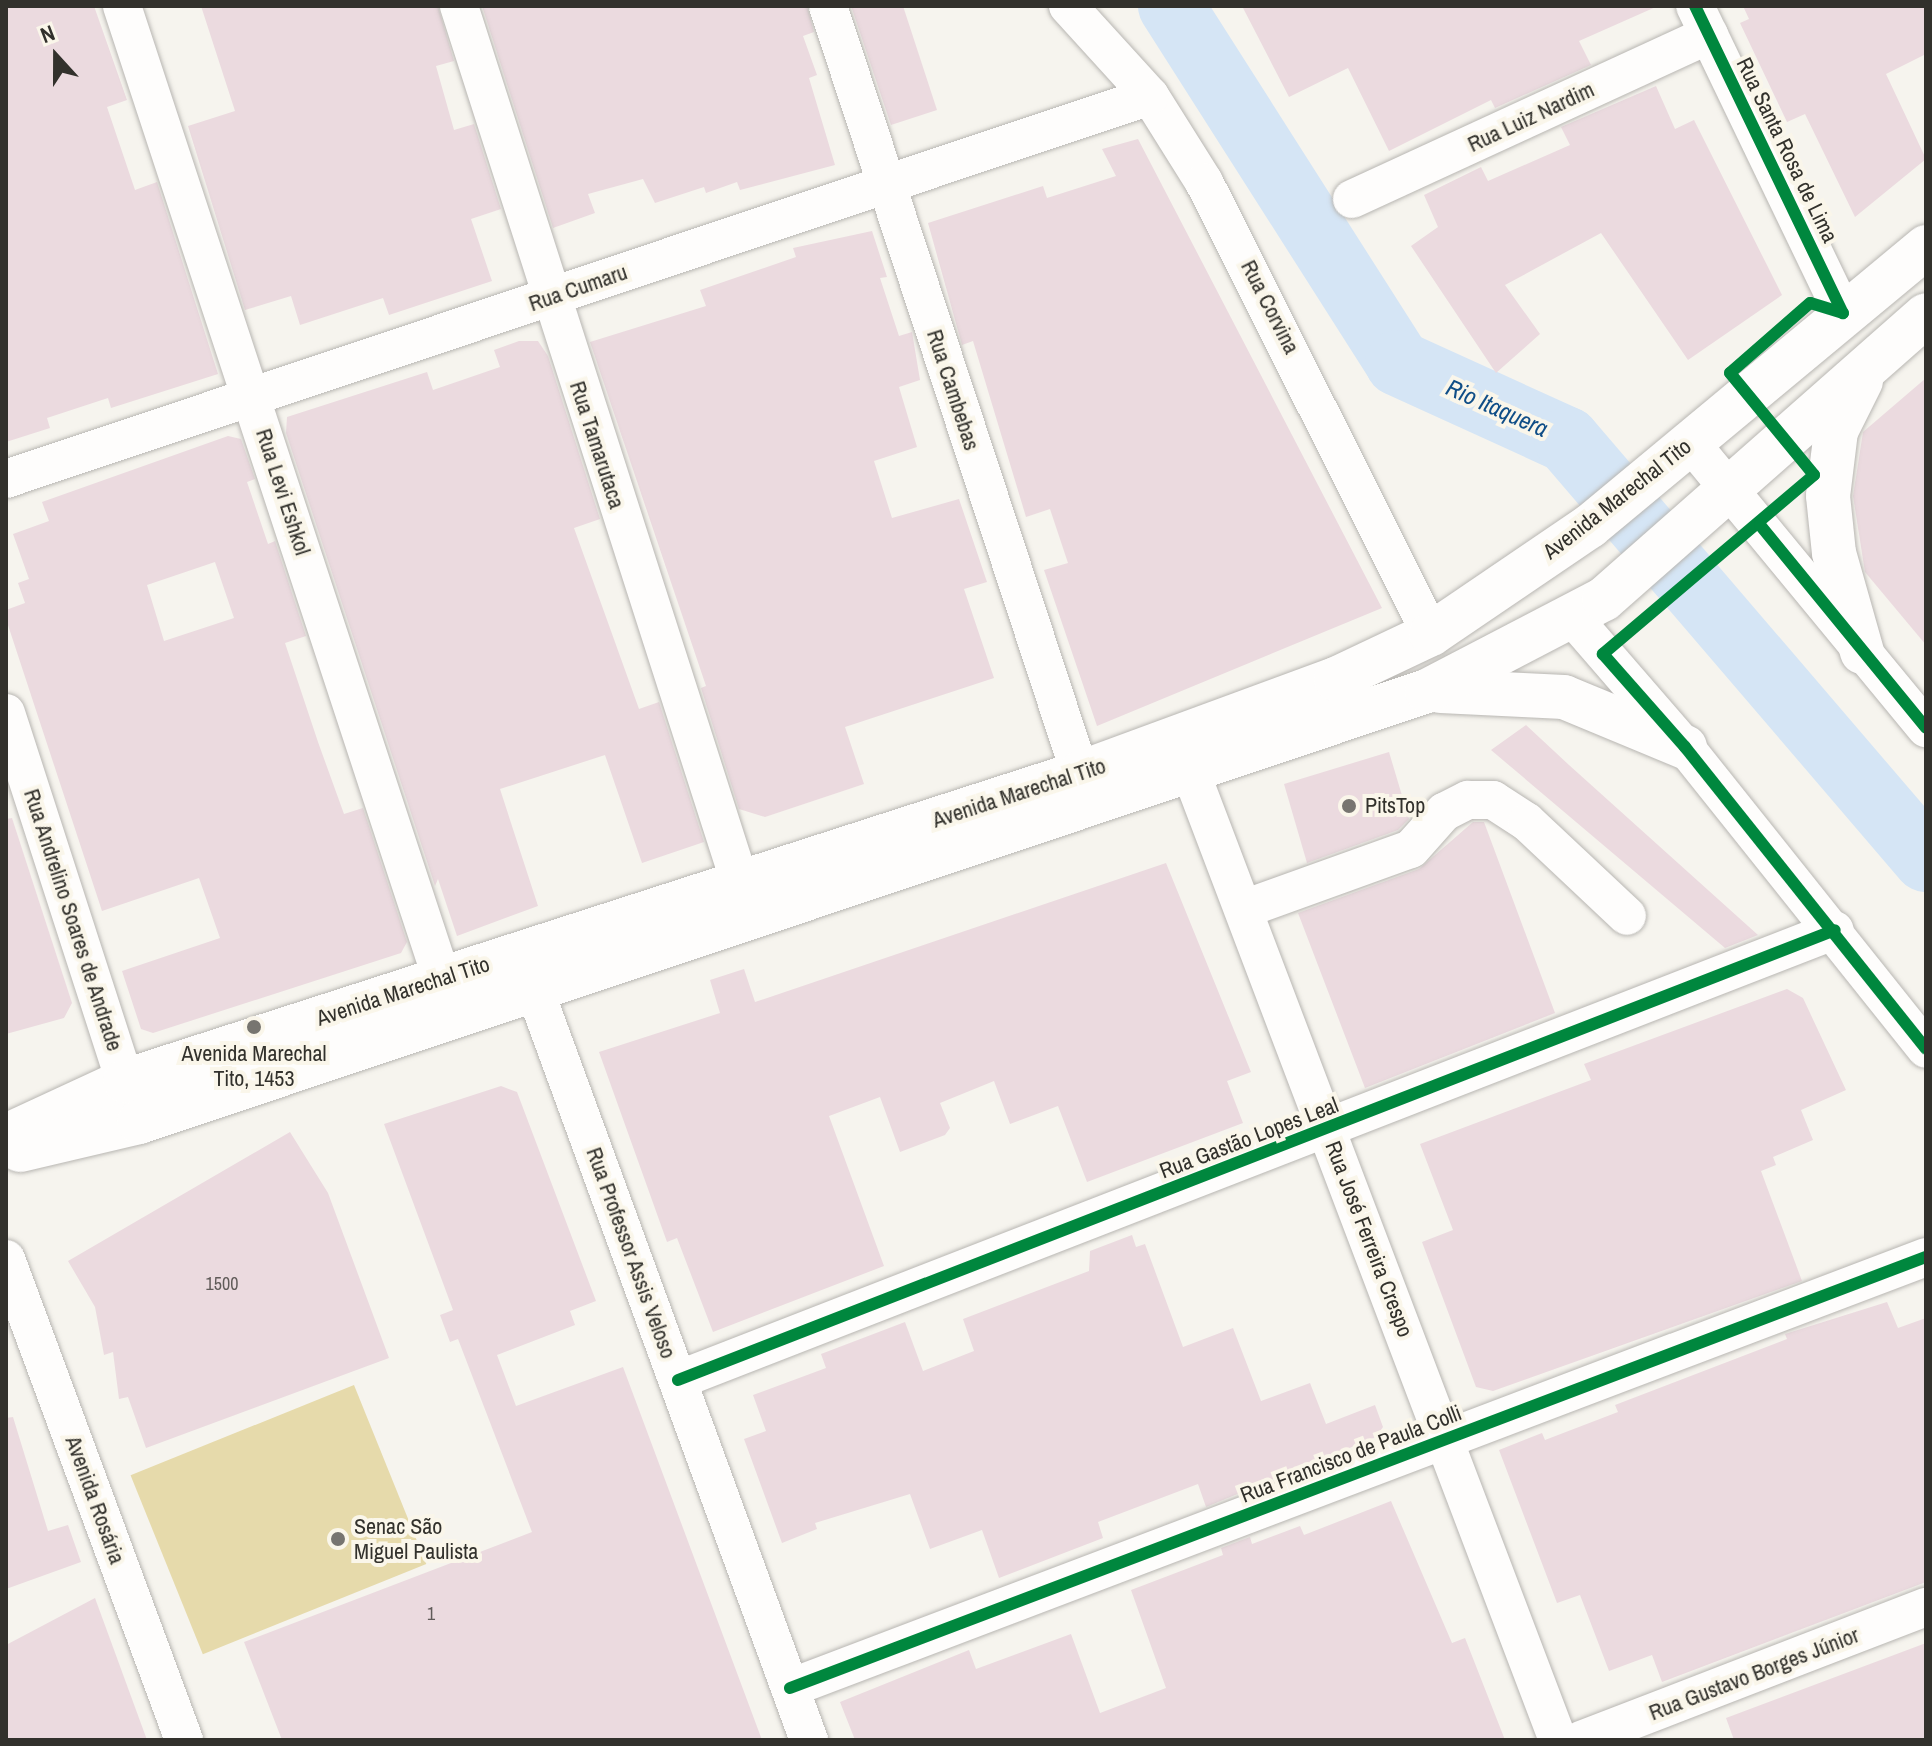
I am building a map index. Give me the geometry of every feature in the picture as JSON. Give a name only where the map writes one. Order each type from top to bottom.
[{"type":"main road","name":"Avenida Marechal Tito","points":[[6,1136],[125,1081],[632,917],[1080,773],[1186,756],[1431,634],[1559,559],[1590,526],[1926,247]]},
{"type":"main road","name":"Avenida Marechal Tito","points":[[6,1153],[139,1122],[535,991],[1186,756],[1427,691],[1589,609],[1718,502],[1871,361],[1926,315]]},
{"type":"main road","points":[[1862,652],[1834,553],[1828,496],[1836,431],[1871,361]]},
{"type":"main road","points":[[1559,559],[1562,589],[1589,609]]},
{"type":"main road","points":[[1427,691],[1564,697],[1685,747]]},
{"type":"main road","points":[[535,991],[578,944],[625,927],[632,917]]},
{"type":"main road","points":[[6,1144],[100,1113],[125,1081]]},
{"type":"street","name":"Rua Levi Eshkol","points":[[122,6],[442,979]]},
{"type":"street","name":"Rua Tamarutaca","points":[[459,6],[549,298],[740,883]]},
{"type":"street","name":"Rua Cambebas","points":[[828,6],[1080,773]]},
{"type":"street","name":"Rua Corvina","points":[[1068,6],[1150,96],[1253,269],[1431,634]]},
{"type":"street","name":"Rua Luiz Nardim","points":[[1352,199],[1702,20]]},
{"type":"street","name":"Rua Santa Rosa de Lima","points":[[1702,20],[1843,313]]},
{"type":"street","name":"Rua Cumaru","points":[[6,479],[1150,96]]},
{"type":"street","points":[[1690,442],[1718,502],[1862,652],[1926,728]]},
{"type":"street","points":[[1589,609],[1685,747],[1835,930],[1926,1049]]},
{"type":"street","name":"Rua Andrelino Soares de Andrade","points":[[6,713],[125,1081]]},
{"type":"street","name":"Rua José Ferreira Crespo","points":[[1186,756],[1558,1740]]},
{"type":"street","points":[[1244,909],[1411,849],[1444,812],[1468,800],[1493,800],[1527,822],[1627,916]]},
{"type":"street","name":"Rua Gastão Lopes Leal","points":[[678,1380],[1835,930]]},
{"type":"street","name":"Rua Professor Assis Veloso","points":[[535,991],[809,1740]]},
{"type":"street","name":"Rua Francisco de Paula Colli","points":[[790,1688],[1926,1257]]},
{"type":"street","name":"Avenida Rosária","points":[[6,1259],[184,1740]]},
{"type":"street","name":"Rua Gustavo Borges Júnior","points":[[1581,1740],[1926,1607]]},
{"type":"shaded area","points":[[354,1385],[426,1564],[203,1654],[131,1475]]},
{"type":"building","points":[[6,6],[94,6],[127,100],[107,107],[135,190],[157,182],[218,374],[111,408],[108,398],[47,418],[50,428],[6,442]]},
{"type":"building","points":[[201,6],[438,6],[454,61],[436,66],[454,130],[474,124],[501,209],[471,219],[492,281],[389,315],[383,298],[300,325],[291,296],[245,310],[188,126],[235,111]]},
{"type":"building","points":[[482,6],[807,6],[814,32],[803,36],[817,75],[809,78],[835,165],[740,190],[737,182],[706,193],[704,187],[655,203],[643,179],[588,194],[595,213],[553,228]]},
{"type":"building","points":[[851,6],[903,6],[937,110],[891,125]]},
{"type":"building","points":[[1242,6],[1658,6],[1579,41],[1591,65],[1495,108],[1491,100],[1389,151],[1348,68],[1289,97]]},
{"type":"building","points":[[1743,6],[1926,6],[1926,54],[1886,74],[1926,159],[1855,217],[1805,114],[1787,122],[1740,23],[1749,19]]},
{"type":"building","points":[[1656,86],[1675,129],[1694,120],[1782,295],[1688,360],[1601,233],[1505,285],[1540,334],[1496,373],[1411,246],[1438,227],[1424,195],[1481,167],[1488,181],[1570,145],[1561,127]]},
{"type":"building","points":[[1138,139],[1382,608],[1097,726],[1044,570],[1068,563],[1050,509],[1026,517],[973,341],[962,345],[928,223],[1043,186],[1047,198],[1116,176],[1102,149]]},
{"type":"building","points":[[872,231],[887,277],[880,278],[899,336],[912,332],[920,380],[899,387],[917,447],[874,461],[892,518],[959,499],[987,582],[964,589],[994,678],[845,727],[864,784],[765,817],[739,809],[701,688],[706,686],[590,342],[706,306],[700,290],[796,257],[793,248]]},
{"type":"building","points":[[519,341],[538,341],[548,356],[600,519],[574,528],[639,709],[659,702],[704,842],[642,863],[605,755],[500,789],[538,906],[457,936],[438,879],[435,886],[286,433],[287,417],[427,372],[433,390],[500,367],[494,350]]},
{"type":"building","points":[[1926,378],[1926,645],[1865,572],[1853,496],[1863,432]]},
{"type":"building","points":[[228,436],[241,439],[255,479],[247,482],[268,544],[275,541],[306,636],[285,643],[344,814],[363,808],[407,942],[401,953],[153,1033],[141,1029],[122,971],[220,938],[199,878],[102,911],[6,619],[6,610],[25,603],[18,583],[29,579],[13,534],[49,521],[42,502]],"holes":[[[215,562],[234,618],[164,641],[147,585]]]},
{"type":"building","points":[[1526,725],[1758,935],[1725,948],[1491,750]]},
{"type":"building","points":[[1389,752],[1409,819],[1398,830],[1307,863],[1284,784]]},
{"type":"building","points":[[12,818],[72,1003],[64,1018],[6,1034],[6,819]]},
{"type":"building","points":[[1473,822],[1484,822],[1555,1013],[1365,1088],[1298,913],[1419,869]]},
{"type":"building","points":[[1166,863],[1251,1072],[1227,1081],[1243,1123],[1087,1182],[1058,1106],[1010,1124],[994,1081],[940,1103],[950,1128],[945,1135],[900,1152],[880,1097],[829,1116],[884,1266],[713,1332],[677,1238],[667,1242],[599,1052],[720,1013],[710,980],[744,969],[755,1002]]},
{"type":"building","points":[[1787,989],[1803,998],[1846,1090],[1801,1110],[1813,1140],[1773,1157],[1776,1165],[1761,1171],[1802,1281],[1493,1391],[1476,1387],[1422,1242],[1453,1230],[1420,1144],[1591,1080],[1584,1064]]},
{"type":"building","points":[[501,1086],[517,1092],[596,1301],[570,1311],[575,1325],[497,1355],[516,1406],[623,1367],[762,1740],[282,1740],[244,1642],[532,1532],[458,1339],[450,1342],[440,1315],[453,1310],[384,1124]]},
{"type":"building","points":[[290,1132],[328,1193],[389,1358],[146,1448],[128,1397],[119,1399],[113,1352],[104,1355],[95,1307],[68,1261]]},
{"type":"building","points":[[1132,1235],[1136,1247],[1145,1244],[1183,1347],[1233,1328],[1261,1401],[1310,1383],[1326,1424],[1375,1405],[1383,1427],[1376,1437],[1206,1507],[1198,1484],[1098,1522],[1103,1538],[999,1578],[982,1530],[930,1549],[910,1494],[815,1523],[817,1529],[782,1543],[744,1439],[766,1431],[753,1395],[826,1368],[821,1354],[905,1322],[923,1371],[974,1351],[963,1319],[1089,1271],[1090,1251]]},
{"type":"building","points":[[1887,1302],[1898,1328],[1926,1318],[1926,1582],[1662,1682],[1652,1655],[1609,1671],[1580,1595],[1557,1603],[1499,1450],[1542,1433],[1545,1440],[1618,1412],[1615,1405],[1787,1339],[1785,1334]]},
{"type":"building","points":[[13,1417],[48,1531],[68,1525],[81,1562],[6,1589],[6,1418]]},
{"type":"building","points":[[1391,1501],[1452,1643],[1465,1638],[1505,1740],[855,1740],[840,1702],[969,1650],[976,1669],[1071,1634],[1100,1713],[1166,1688],[1131,1590],[1223,1555],[1221,1548],[1250,1537],[1252,1544],[1300,1526],[1304,1535]]},
{"type":"building","points":[[95,1598],[147,1740],[6,1740],[6,1645]]},
{"type":"building","points":[[1926,1643],[1926,1740],[1734,1740],[1726,1718]]},
{"type":"waterway","name":"Rio Itaquera","points":[[1171,6],[1398,363],[1567,440],[1926,859]]},
{"type":"cycle path","points":[[1695,6],[1843,313]]},
{"type":"cycle path","points":[[1843,313],[1810,303],[1730,373],[1814,475],[1603,654],[1685,747],[1926,1049]]},
{"type":"cycle path","points":[[1760,525],[1926,728]]},
{"type":"cycle path","points":[[678,1380],[1835,930]]},
{"type":"cycle path","points":[[790,1688],[1926,1257]]},
{"type":"place","name":"PitsTop","points":[[1349,806]]},
{"type":"place","name":"Avenida Marechal Tito, 1453","points":[[254,1027]]},
{"type":"place","name":"Senac São Miguel Paulista","points":[[338,1539]]}]
